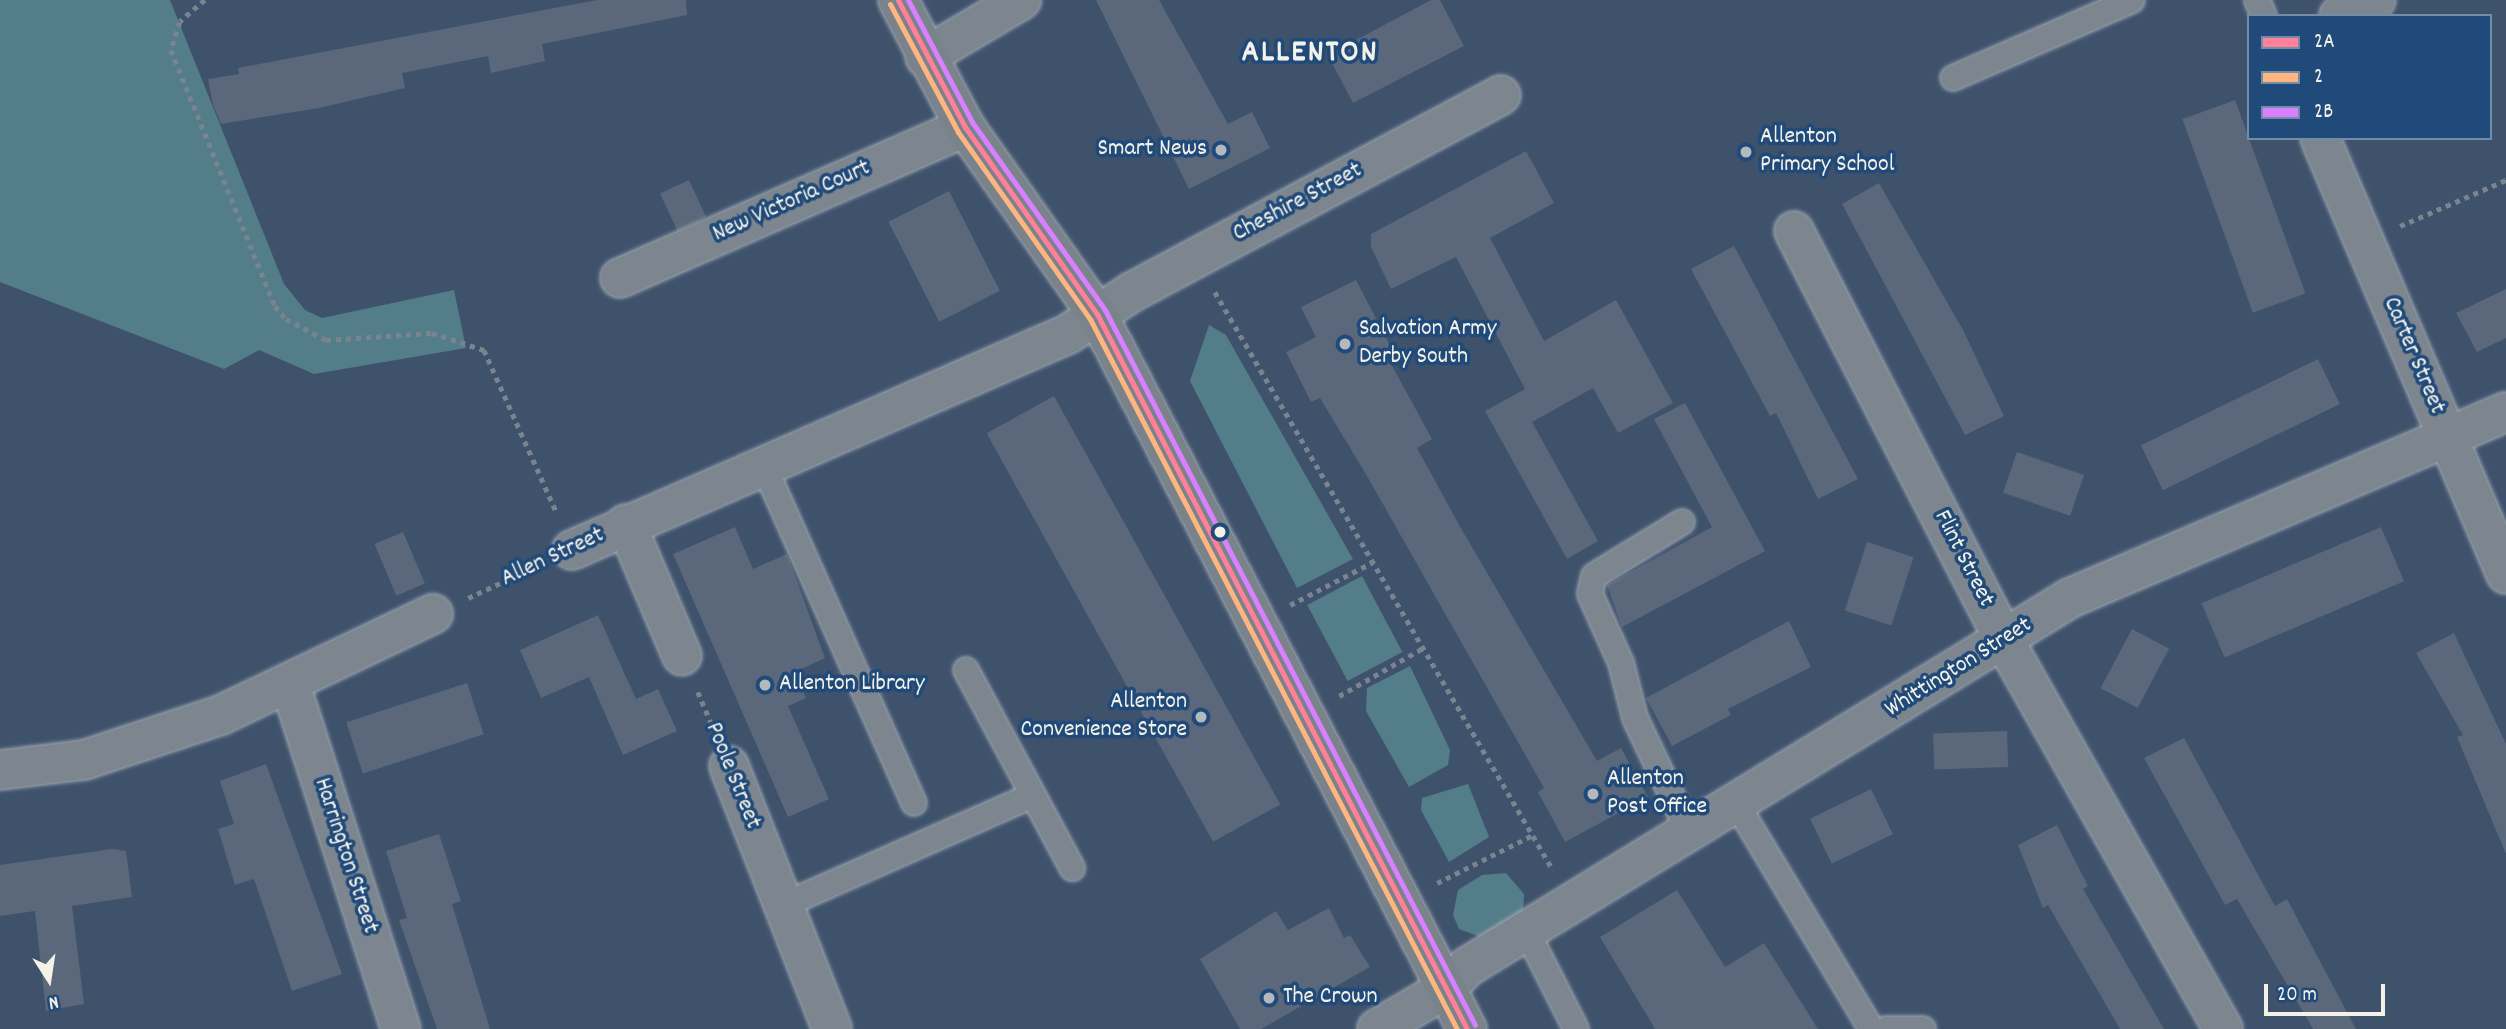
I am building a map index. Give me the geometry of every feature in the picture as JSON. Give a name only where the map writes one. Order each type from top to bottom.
[{"type":"main road","points":[[898,0],[925,57],[965,127],[1097,314],[1467,1029]]},
{"type":"street","points":[[925,57],[1021,0]]},
{"type":"street","points":[[2344,14],[2376,0]]},
{"type":"street","name":"Cheshire Street","points":[[1097,314],[1195,258],[1501,95]]},
{"type":"street","name":"New Victoria Court","points":[[620,278],[965,127]]},
{"type":"street","name":"Carter Street","points":[[2321,140],[2506,574]]},
{"type":"street","name":"Flint Street","points":[[1794,231],[2005,642],[2223,1029]]},
{"type":"street","name":"Allen Street","points":[[572,550],[763,464],[1068,334],[1097,314]]},
{"type":"street","name":"Whittington Street","points":[[1377,1029],[1447,988],[1467,967],[1526,930],[2005,642],[2070,598],[2506,412]]},
{"type":"street","points":[[626,524],[682,656]]},
{"type":"street","points":[[0,770],[84,760],[222,715],[433,614]]},
{"type":"street","name":"Harrington Street","points":[[290,684],[401,1029]]},
{"type":"street","name":"Poole Street","points":[[729,766],[832,1029]]},
{"type":"lane","points":[[1953,78],[2132,0]]},
{"type":"lane","points":[[763,464],[914,803]]},
{"type":"lane","points":[[1682,522],[1594,576],[1590,594],[1621,663],[1635,718],[1689,832]]},
{"type":"lane","points":[[966,670],[1072,868]]},
{"type":"lane","points":[[784,905],[1033,795]]},
{"type":"lane","points":[[1736,803],[1871,1029]]},
{"type":"lane","points":[[1526,930],[1576,1029]]},
{"type":"lane","points":[[1886,1029],[1923,1029]]},
{"type":"path","points":[[205,0],[180,22],[171,50],[275,306],[286,319],[326,340],[432,333],[484,351],[572,550]]},
{"type":"path","points":[[2364,242],[2506,180]]},
{"type":"path","points":[[1195,258],[1571,903]]},
{"type":"path","name":"Allen Street","points":[[433,614],[572,550]]},
{"type":"path","points":[[1256,621],[1373,562]]},
{"type":"path","points":[[1305,715],[1423,648]]},
{"type":"path","name":"Poole Street","points":[[682,656],[729,766]]},
{"type":"path","points":[[1437,883],[1533,835]]},
{"type":"green space","points":[[0,0],[170,0],[284,284],[305,310],[322,318],[454,290],[466,348],[314,374],[259,350],[224,369],[0,282]]},
{"type":"green space","points":[[1209,325],[1226,335],[1353,559],[1297,588],[1190,381]]},
{"type":"green space","points":[[1362,576],[1402,652],[1348,681],[1307,605]]},
{"type":"green space","points":[[1410,666],[1450,750],[1448,765],[1409,787],[1366,711],[1367,688]]},
{"type":"green space","points":[[1468,784],[1489,837],[1449,862],[1421,810],[1422,798]]},
{"type":"green space","points":[[1506,873],[1524,894],[1523,918],[1480,937],[1459,929],[1453,915],[1458,890],[1482,875]]},
{"type":"building","points":[[597,0],[686,0],[687,15],[542,44],[545,61],[491,73],[488,56],[402,73],[405,88],[319,108],[221,124],[213,105],[208,79],[239,74],[238,68]]},
{"type":"building","points":[[1096,0],[1159,0],[1228,124],[1252,112],[1270,148],[1189,189]]},
{"type":"building","points":[[1431,0],[1440,0],[1464,46],[1353,103],[1328,55]]},
{"type":"building","points":[[2235,100],[2247,140],[2250,140],[2305,294],[2253,313],[2182,119]]},
{"type":"building","points":[[1526,151],[1554,203],[1490,238],[1544,341],[1616,300],[1673,403],[1618,433],[1593,388],[1532,422],[1598,541],[1567,559],[1485,411],[1525,389],[1456,257],[1391,289],[1371,247],[1371,234]]},
{"type":"building","points":[[689,180],[706,217],[677,231],[660,194]]},
{"type":"building","points":[[1879,183],[1963,330],[2004,416],[1965,435],[1842,204]]},
{"type":"building","points":[[949,191],[1000,291],[939,322],[888,222]]},
{"type":"building","points":[[1734,246],[1858,479],[1818,499],[1776,413],[1770,416],[1691,269]]},
{"type":"building","points":[[1356,280],[1397,359],[1390,362],[1432,439],[1417,448],[1462,530],[1597,761],[1621,748],[1648,797],[1565,842],[1538,792],[1544,788],[1367,476],[1320,398],[1311,402],[1286,352],[1316,337],[1301,307]]},
{"type":"building","points":[[2506,289],[2506,338],[2477,352],[2456,313]]},
{"type":"building","points":[[2318,359],[2340,404],[2163,490],[2141,445]]},
{"type":"building","points":[[1054,396],[1280,804],[1213,842],[987,433]]},
{"type":"building","points":[[1685,403],[1765,551],[1622,627],[1607,585],[1712,527],[1654,419]]},
{"type":"building","points":[[2017,452],[2084,475],[2070,516],[2003,493]]},
{"type":"building","name":"Allenton Library","points":[[735,527],[753,569],[787,554],[825,658],[795,672],[806,698],[788,706],[829,799],[788,817],[673,554]]},
{"type":"building","points":[[2381,527],[2404,581],[2225,658],[2202,603]]},
{"type":"building","points":[[403,532],[425,584],[396,596],[374,544]]},
{"type":"building","points":[[1867,542],[1914,557],[1891,626],[1845,610]]},
{"type":"building","points":[[598,615],[636,699],[658,689],[677,731],[623,755],[589,677],[541,698],[520,650]]},
{"type":"building","points":[[1789,621],[1811,667],[1728,709],[1731,715],[1672,746],[1646,698]]},
{"type":"building","points":[[2132,629],[2169,649],[2138,708],[2101,688]]},
{"type":"building","points":[[2454,633],[2506,744],[2506,854],[2457,737],[2463,735],[2416,653]]},
{"type":"building","points":[[467,683],[484,734],[363,774],[346,722]]},
{"type":"building","points":[[2007,731],[2008,767],[1934,770],[1933,734]]},
{"type":"building","points":[[2184,738],[2275,906],[2287,899],[2356,1029],[2313,1029],[2237,899],[2225,905],[2144,758]]},
{"type":"building","points":[[266,764],[342,974],[292,991],[254,879],[235,885],[218,829],[234,824],[220,781]]},
{"type":"building","points":[[1871,789],[1893,834],[1832,864],[1810,819]]},
{"type":"building","points":[[2057,825],[2088,886],[2083,889],[2164,1029],[2120,1029],[2048,905],[2043,908],[2018,845]]},
{"type":"building","points":[[439,834],[461,901],[452,904],[490,1029],[437,1029],[399,920],[407,918],[386,851]]},
{"type":"building","points":[[112,849],[126,851],[132,897],[72,906],[84,1004],[46,1011],[35,911],[0,916],[0,865]]},
{"type":"building","points":[[1677,890],[1725,967],[1764,943],[1818,1029],[1655,1029],[1600,937]]},
{"type":"building","name":"The Crown","points":[[1329,908],[1344,938],[1350,935],[1370,967],[1261,1029],[1240,1029],[1200,959],[1276,911],[1288,930]]},
{"type":"transit line","name":"2A","points":[[898,0],[965,127],[1097,314],[1467,1029]]},
{"type":"transit line","name":"2B","points":[[908,0],[972,122],[1105,310],[1475,1025]]},
{"type":"transit line","name":"2","points":[[890,4],[958,132],[1090,319],[1457,1029]]},
{"type":"place","name":"Smart News","points":[[1221,150]]},
{"type":"place","name":"Allenton Primary School","points":[[1746,152]]},
{"type":"place","name":"Salvation Army Derby South","points":[[1345,344]]},
{"type":"place","name":"Allenton Library","points":[[765,685]]},
{"type":"place","name":"Allenton Convenience Store","points":[[1201,717]]},
{"type":"place","name":"Allenton Post Office","points":[[1593,794]]},
{"type":"place","name":"The Crown","points":[[1269,998]]},
{"type":"district","name":"ALLENTON","points":[[1310,54]]}]
